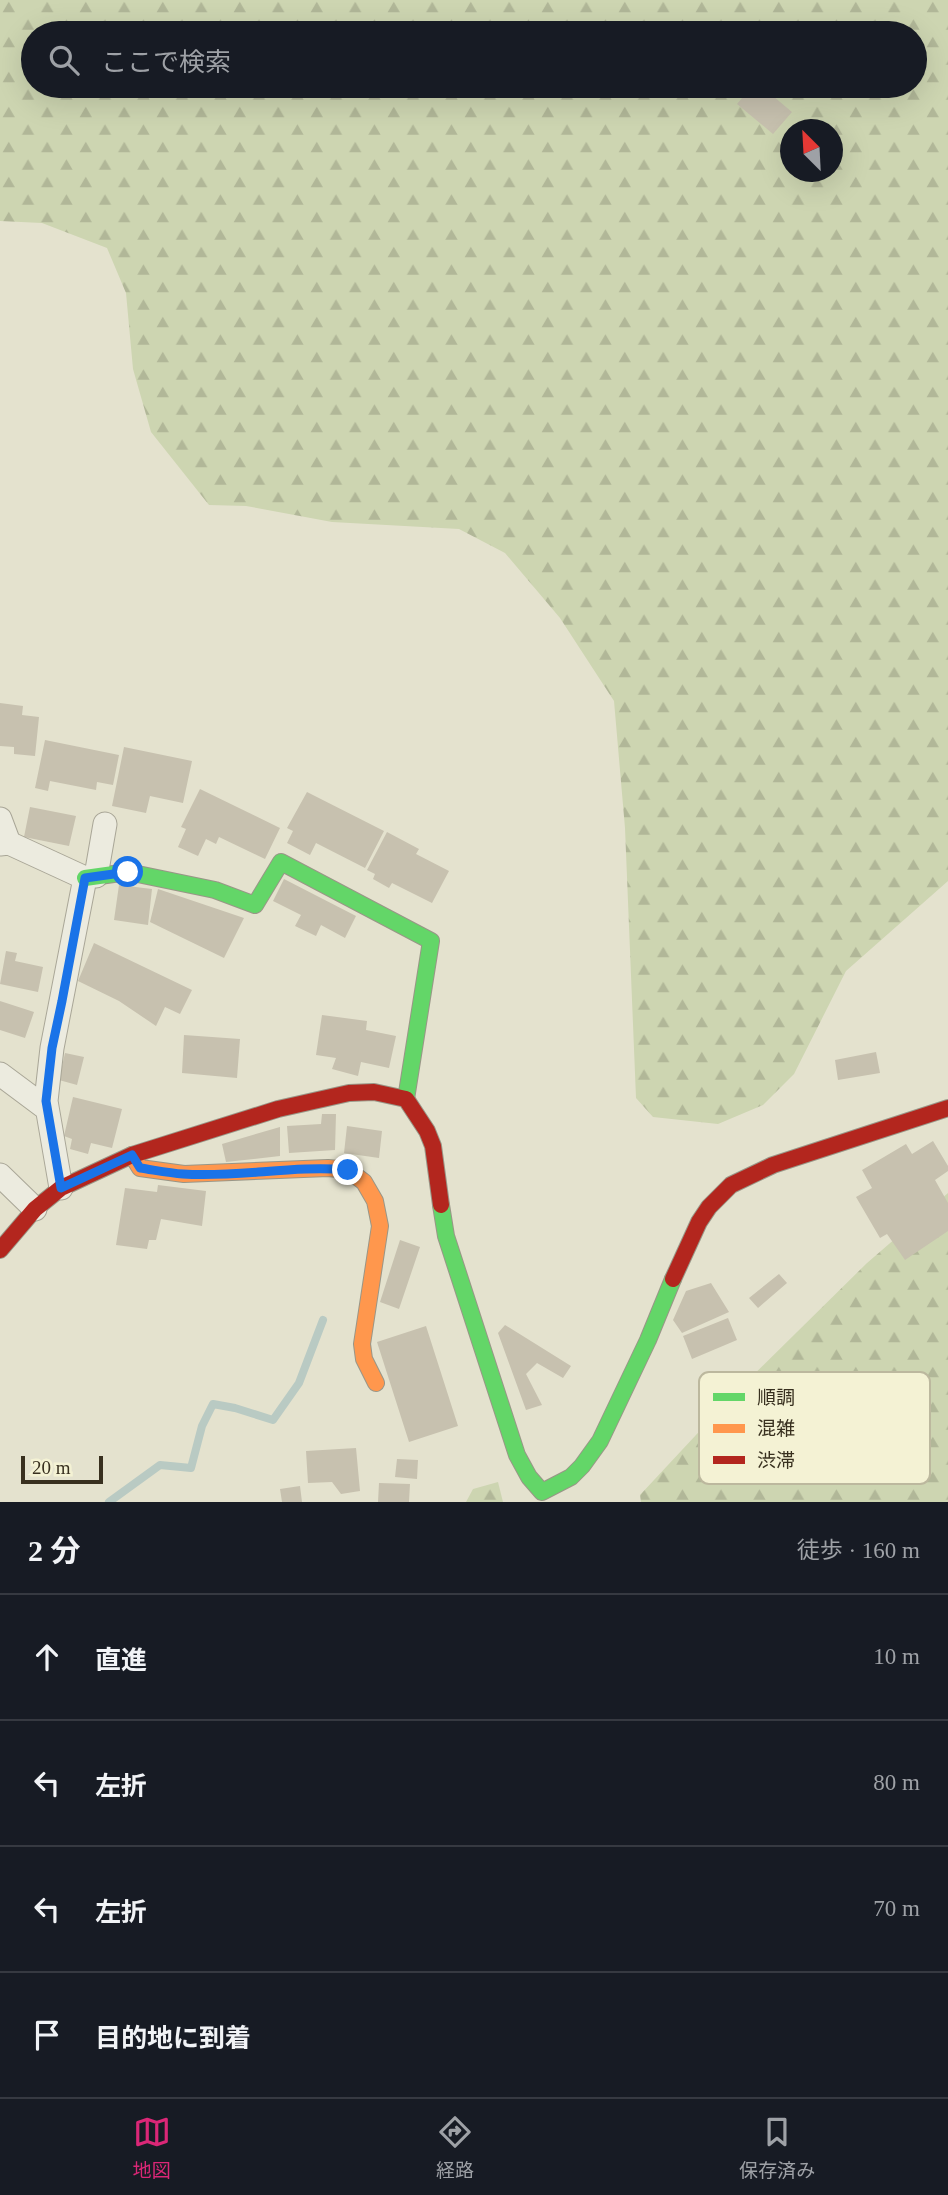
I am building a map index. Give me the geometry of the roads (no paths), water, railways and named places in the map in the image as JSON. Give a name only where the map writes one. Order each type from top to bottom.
[{"type":"street","points":[[0,818],[5,844],[90,877],[128,872],[215,890],[255,905],[281,862],[431,941],[406,1100]]},
{"type":"street","points":[[61,1188],[46,1101],[52,1048],[90,877],[105,824]]},
{"type":"street","points":[[0,1074],[47,1110]]},
{"type":"street","points":[[0,1250],[35,1209],[61,1188],[132,1155],[278,1109],[349,1093],[374,1092],[406,1100],[427,1131],[433,1146],[446,1236],[517,1455],[543,1497],[575,1474],[604,1437],[656,1323],[689,1242],[703,1215],[722,1192],[748,1176],[783,1161],[948,1108]]},
{"type":"street","points":[[132,1155],[140,1168],[184,1174],[328,1168],[348,1170],[364,1182],[375,1201],[380,1226],[362,1345],[364,1359],[376,1383]]},
{"type":"street","points":[[0,1175],[35,1209]]},
{"type":"waterway","points":[[109,1502],[160,1465],[191,1468],[202,1426],[213,1404],[273,1420],[299,1383],[323,1320]]}]
